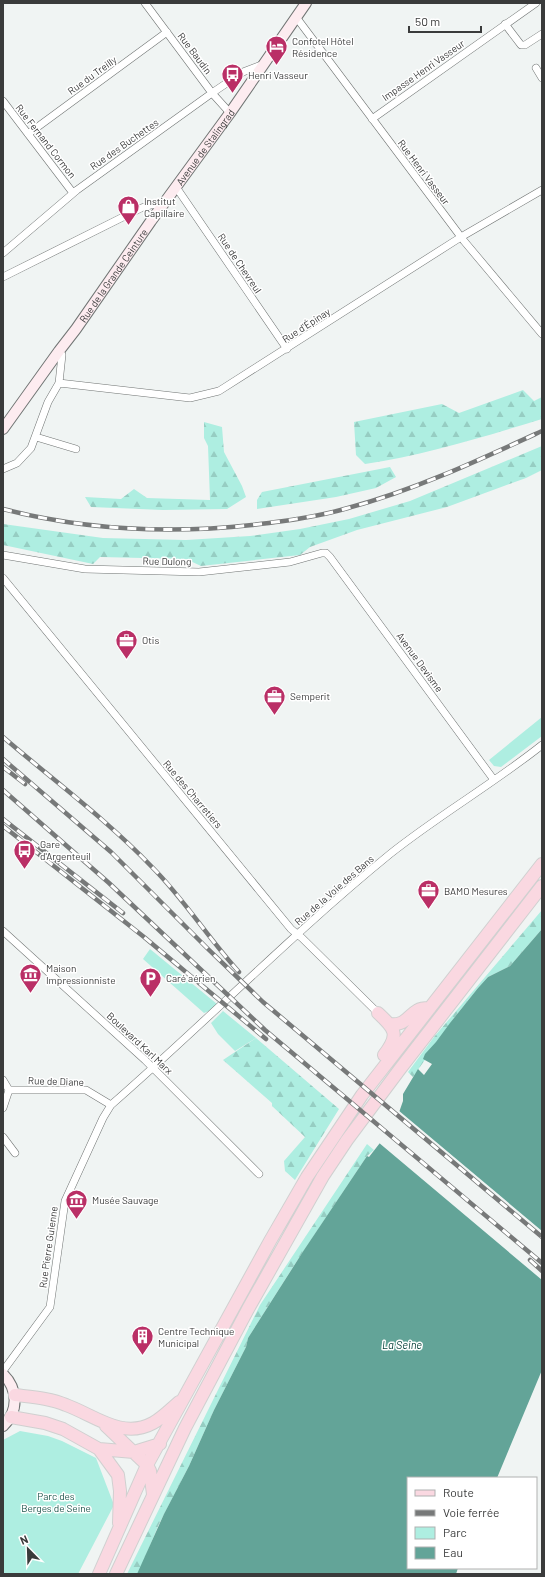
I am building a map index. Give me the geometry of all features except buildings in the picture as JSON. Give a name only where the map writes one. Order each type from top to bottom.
[{"type":"main road","name":"Avenue de Stalingrad","points":[[164,203],[230,113],[306,3]]},
{"type":"main road","name":"Rue de la Grande Ceinture","points":[[3,429],[58,351],[76,329],[164,203]]},
{"type":"main road","name":"Rue de la Grande Ceinture","points":[[3,438],[62,354],[76,329]]},
{"type":"main road","points":[[99,1574],[147,1465],[290,1206],[326,1147],[362,1095],[542,864]]},
{"type":"main road","points":[[116,1574],[185,1428],[248,1309],[305,1206],[327,1170],[352,1133],[400,1069],[542,886]]},
{"type":"main road","points":[[389,1024],[396,1025],[407,1020],[418,1010],[430,1008]]},
{"type":"main road","points":[[362,1095],[364,1080],[392,1044],[394,1036],[389,1024],[378,1012]]},
{"type":"main road","points":[[3,1374],[10,1383],[15,1395],[15,1406],[11,1416],[3,1426]]},
{"type":"main road","points":[[15,1395],[57,1402],[67,1405],[103,1423],[121,1428],[132,1429],[153,1423],[183,1399]]},
{"type":"main road","points":[[11,1416],[45,1423],[63,1429],[99,1449],[134,1452],[158,1445],[185,1428]]},
{"type":"main road","points":[[103,1423],[147,1465],[150,1471],[153,1494]]},
{"type":"main road","points":[[99,1449],[118,1475],[120,1491],[119,1527]]},
{"type":"street","name":"Rue Baudin","points":[[145,3],[212,93],[230,113]]},
{"type":"street","name":"Impasse Henri Vasseur","points":[[372,119],[536,3]]},
{"type":"street","points":[[539,3],[542,7]]},
{"type":"street","name":"Rue Henri Vasseur","points":[[296,17],[461,237],[542,334]]},
{"type":"street","points":[[505,24],[521,46],[542,34]]},
{"type":"street","name":"Rue du Treilly","points":[[28,134],[167,32]]},
{"type":"street","name":"Rue des Buchettes","points":[[3,253],[73,193],[243,72],[264,64]]},
{"type":"street","points":[[536,68],[542,78]]},
{"type":"street","name":"Rue Fernand Cormon","points":[[3,101],[73,193]]},
{"type":"street","name":"Rue de Chevreul","points":[[176,188],[287,349]]},
{"type":"street","name":"Rue d'Épinay","points":[[59,383],[190,398],[219,391],[461,237],[542,190]]},
{"type":"street","points":[[3,277],[141,208],[164,203]]},
{"type":"street","name":"Rue de la Grande Ceinture","points":[[3,469],[17,463],[31,448],[48,402],[59,383],[62,354]]},
{"type":"street","points":[[36,437],[76,449]]},
{"type":"street","name":"Rue Dulong","points":[[3,555],[85,570],[199,572],[290,562],[322,553],[326,553],[330,557]]},
{"type":"street","name":"Avenue Devisme","points":[[330,557],[494,780]]},
{"type":"street","name":"Rue des Charretiers","points":[[3,578],[286,923],[378,1012]]},
{"type":"street","name":"Rue de la Voie des Bans","points":[[154,1068],[298,934],[390,855],[432,822],[521,762],[542,745]]},
{"type":"street","name":"Boulevard Karl Marx","points":[[3,931],[154,1068],[259,1174]]},
{"type":"street","name":"Rue Pierre Guienne","points":[[3,1371],[50,1307],[65,1201],[103,1118],[111,1105],[154,1068]]},
{"type":"street","points":[[3,1080],[9,1090],[3,1108]]},
{"type":"street","name":"Rue de Diane","points":[[9,1090],[86,1090],[111,1105]]},
{"type":"street","points":[[3,1137],[15,1153]]},
{"type":"green space","points":[[523,390],[534,401],[542,397],[542,419],[454,445],[410,456],[365,464],[356,455],[354,422],[442,404],[459,413]]},
{"type":"green space","points":[[204,422],[222,427],[224,452],[242,486],[246,497],[227,509],[163,510],[91,507],[85,497],[121,499],[134,489],[147,498],[210,500],[208,446],[204,438]]},
{"type":"green space","points":[[542,446],[542,470],[526,478],[447,507],[357,530],[310,547],[300,555],[201,566],[186,559],[100,557],[93,564],[3,545],[3,524],[103,538],[186,540],[250,536],[300,529],[349,519],[410,501]]},
{"type":"green space","points":[[390,467],[396,477],[376,488],[336,497],[257,509],[257,500],[262,492]]},
{"type":"green space","points":[[542,717],[542,736],[501,767],[494,766],[489,760]]},
{"type":"green space","points":[[542,910],[542,929],[510,966],[488,977],[478,988],[454,1018],[413,1077],[408,1072],[434,1037]]},
{"type":"green space","points":[[150,949],[217,1004],[209,1011],[204,1013],[143,959]]},
{"type":"green space","points":[[223,1011],[256,1038],[235,1051],[218,1034],[211,1023]]},
{"type":"green space","points":[[256,1038],[339,1109],[295,1180],[285,1171],[284,1161],[305,1137],[272,1106],[272,1103],[223,1060]]},
{"type":"green space","points":[[367,1144],[374,1150],[367,1156],[248,1338],[246,1347],[214,1410],[189,1466],[159,1524],[138,1574],[127,1574],[260,1305]]},
{"type":"green space","name":"Parc des Berges de Seine","points":[[20,1431],[48,1436],[62,1441],[96,1458],[114,1505],[78,1574],[3,1574],[3,1440]]},
{"type":"water","name":"La Seine","points":[[542,929],[542,1370],[497,1477],[407,1477],[407,1569],[458,1569],[456,1574],[137,1574],[164,1514],[189,1466],[214,1410],[246,1347],[248,1338],[304,1250],[367,1156],[369,1157],[397,1121],[403,1101],[403,1094],[418,1069],[424,1075],[432,1064],[423,1059],[425,1054],[488,977],[510,966]]},
{"type":"pier","points":[[398,1110],[542,1231],[542,1280],[378,1142],[394,1122]]},
{"type":"railway","points":[[3,509],[65,522],[127,528],[221,528],[288,520],[336,511],[373,501],[471,463],[542,431]]},
{"type":"railway","points":[[3,737],[98,816],[134,849],[164,879],[239,972]]},
{"type":"railway","points":[[3,759],[111,852],[263,1002],[542,1237]]},
{"type":"railway","points":[[3,767],[25,784]]},
{"type":"railway","points":[[3,790],[109,883],[265,1030],[542,1263]]},
{"type":"railway","points":[[3,819],[123,913]]},
{"type":"railway","points":[[3,826],[144,937],[266,1039]]},
{"type":"railway","points":[[530,1260],[542,1271]]},
{"type":"place","name":"Confotel Hôtel Résidence","points":[[276,66]]},
{"type":"place","name":"Henri Vasseur","points":[[232,94]]},
{"type":"place","name":"Institut Capillaire","points":[[129,226]]},
{"type":"place","name":"Otis","points":[[127,660]]},
{"type":"place","name":"Semperit","points":[[274,716]]},
{"type":"place","name":"Gare d'Argenteuil","points":[[25,870]]},
{"type":"place","name":"BAMO Mesures","points":[[429,910]]},
{"type":"place","name":"Maison Impressionniste","points":[[31,994]]},
{"type":"place","name":"Caré aérien","points":[[151,998]]},
{"type":"place","name":"Musée Sauvage","points":[[77,1220]]},
{"type":"place","name":"Centre Technique Municipal","points":[[143,1356]]}]
